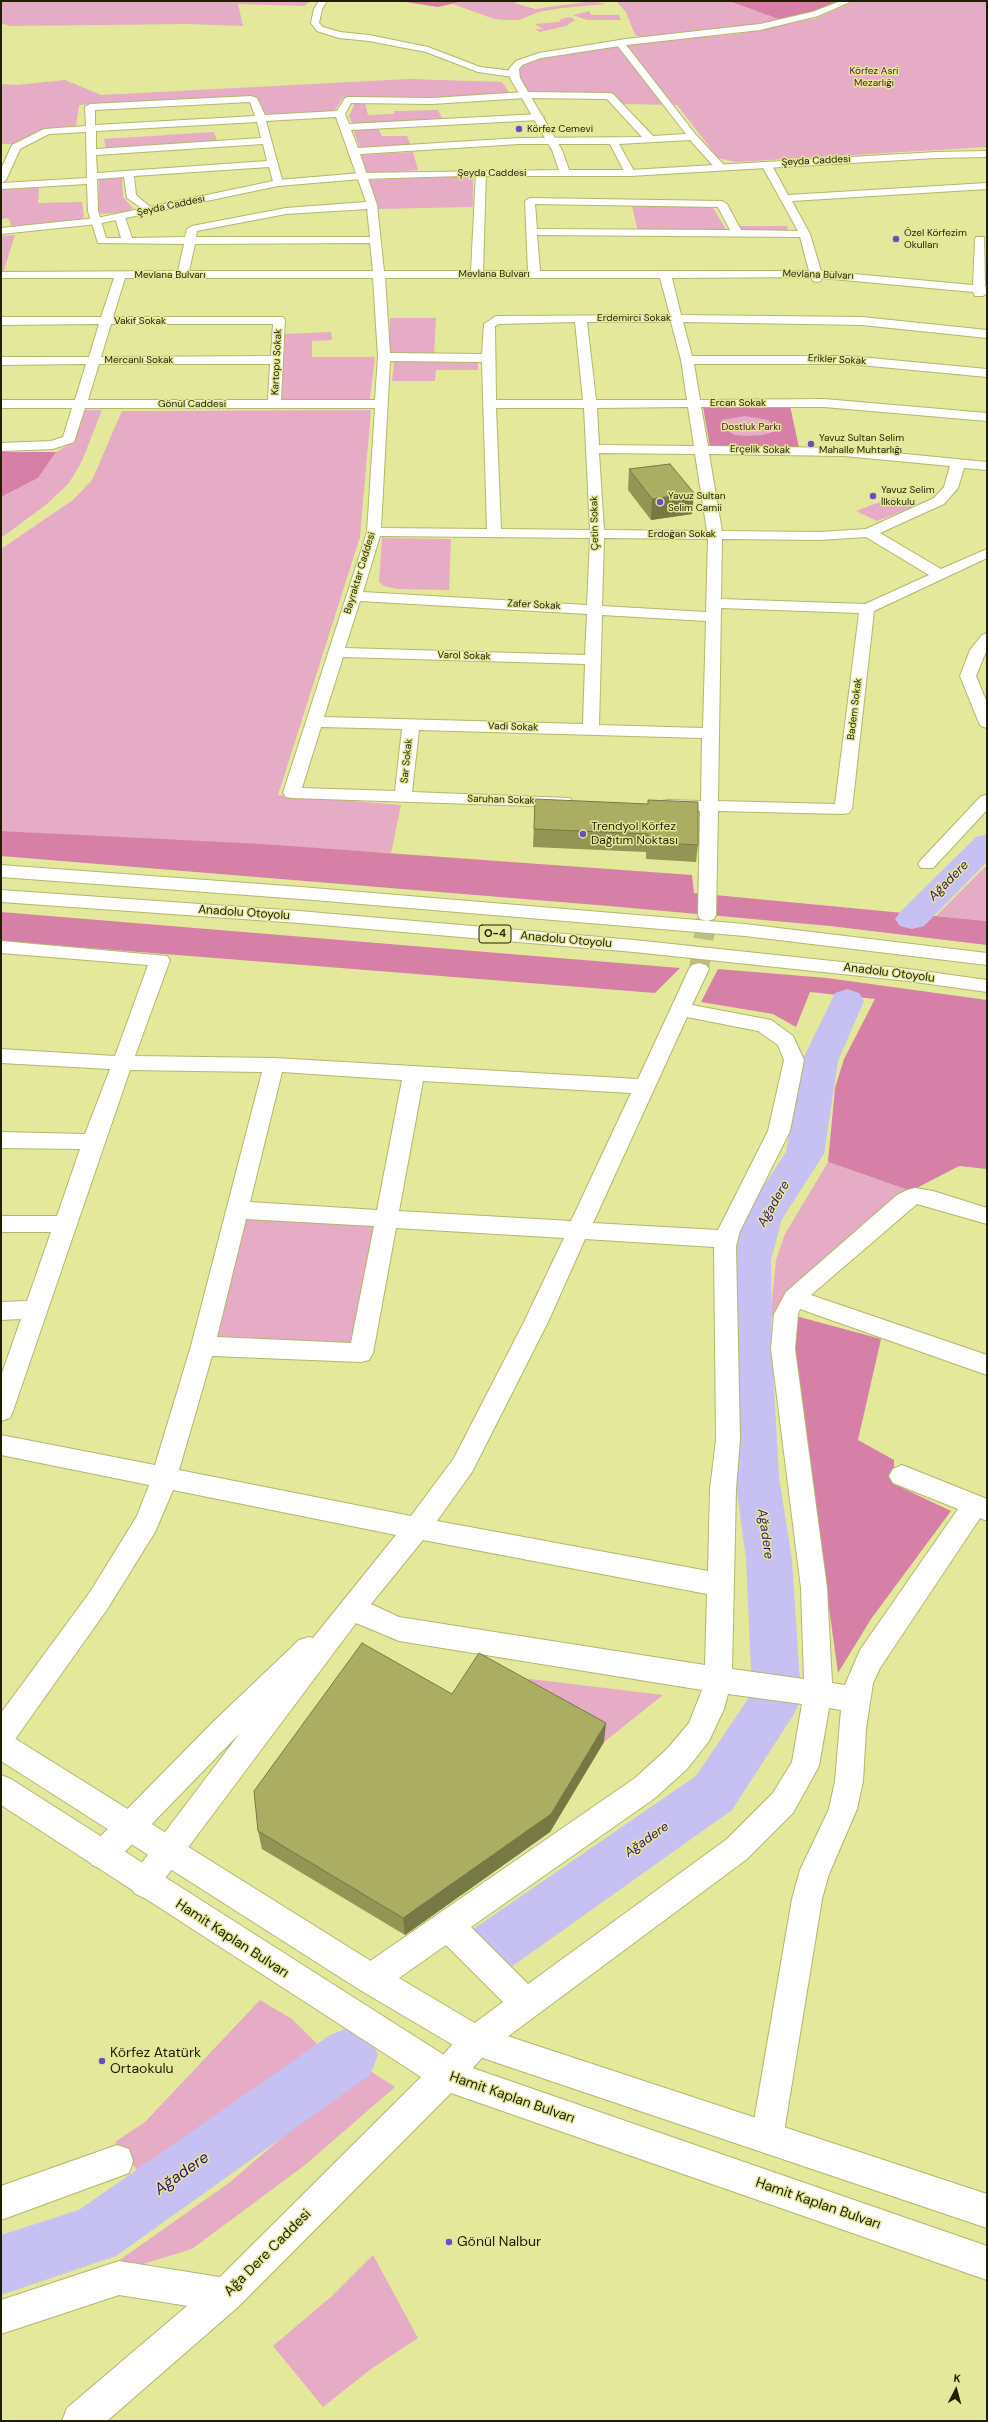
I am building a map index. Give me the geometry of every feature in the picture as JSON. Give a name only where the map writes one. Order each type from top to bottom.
[{"type":"main road","points":[[323,1],[318,9],[315,23],[320,29],[339,35],[369,38],[428,50],[478,68],[514,74]]},
{"type":"main road","points":[[565,173],[561,157],[514,74],[514,69],[517,65],[529,59],[620,43],[760,27],[815,14],[848,1]]},
{"type":"main road","points":[[620,43],[692,137],[720,167]]},
{"type":"main road","points":[[1,146],[16,147],[47,131],[340,114],[348,100],[432,101],[525,95],[610,96],[651,140]]},
{"type":"main road","points":[[278,183],[261,118],[254,100],[247,98],[90,107],[93,152],[91,178],[93,211],[102,242],[375,240]]},
{"type":"main road","name":"Bayraktar Caddesi","points":[[292,793],[374,532],[384,357],[379,277],[372,205],[340,114]]},
{"type":"main road","points":[[345,127],[539,117]]},
{"type":"main road","points":[[354,151],[552,140],[613,141],[692,137]]},
{"type":"main road","points":[[93,152],[266,141]]},
{"type":"main road","points":[[613,141],[625,173],[626,195]]},
{"type":"main road","points":[[1,180],[16,147]]},
{"type":"main road","name":"Şeyda Caddesi","points":[[1,232],[120,217],[278,183],[361,176],[481,173],[625,173],[966,153],[987,154]]},
{"type":"main road","points":[[1,186],[130,174],[273,164]]},
{"type":"main road","points":[[766,164],[805,234],[816,276]]},
{"type":"main road","points":[[477,274],[481,173]]},
{"type":"main road","points":[[130,174],[131,196],[150,211]]},
{"type":"main road","points":[[785,198],[987,186]]},
{"type":"main road","points":[[534,274],[530,201],[626,195],[722,204],[736,232]]},
{"type":"main road","points":[[183,275],[192,229],[276,212],[372,205]]},
{"type":"main road","points":[[120,217],[128,241]]},
{"type":"main road","points":[[532,232],[736,232],[805,234]]},
{"type":"main road","points":[[980,239],[983,292]]},
{"type":"main road","name":"Mevlana Bulvarı","points":[[1,280],[183,275],[379,277],[534,274],[666,277]]},
{"type":"main road","name":"Mevlana Bulvarı","points":[[1,275],[120,277],[816,276],[983,292]]},
{"type":"main road","points":[[1,447],[42,446],[66,442],[69,439],[120,277]]},
{"type":"main road","points":[[666,277],[687,360],[715,534],[711,807],[707,915]]},
{"type":"main road","name":"Çetin Sokak","points":[[581,318],[590,402],[597,533],[590,729]]},
{"type":"main road","name":"Erdemirci Sokak","points":[[494,533],[488,330],[490,324],[496,320],[676,318],[862,321],[987,334]]},
{"type":"main road","name":"Vakıf Sokak","points":[[1,321],[279,320]]},
{"type":"main road","name":"Kartopu Sokak","points":[[274,404],[279,320]]},
{"type":"main road","points":[[384,357],[488,358]]},
{"type":"main road","name":"Mercanlı Sokak","points":[[1,361],[277,360]]},
{"type":"main road","name":"Erikler Sokak","points":[[687,360],[849,360],[987,373]]},
{"type":"main road","name":"Ercan Sokak","points":[[489,404],[590,402],[824,403],[987,417]]},
{"type":"main road","name":"Gönül Caddesi","points":[[1,404],[382,404]]},
{"type":"main road","name":"Erçelik Sokak","points":[[592,448],[844,452],[987,466]]},
{"type":"main road","name":"Erdoğan Sokak","points":[[374,532],[832,536],[870,533],[939,501],[951,488],[958,464]]},
{"type":"main road","points":[[870,533],[940,575]]},
{"type":"main road","points":[[867,609],[987,553]]},
{"type":"main road","name":"Zafer Sokak","points":[[354,596],[594,608],[714,610],[867,609]]},
{"type":"main road","name":"Badem Sokak","points":[[711,807],[843,810],[867,609]]},
{"type":"main road","points":[[987,638],[978,650],[968,676],[987,722]]},
{"type":"main road","name":"Varol Sokak","points":[[336,652],[593,660]]},
{"type":"main road","name":"Vadi Sokak","points":[[314,722],[712,733]]},
{"type":"main road","name":"Sar Sokak","points":[[403,797],[411,724]]},
{"type":"main road","name":"Saruhan Sokak","points":[[292,793],[577,802]]},
{"type":"main road","points":[[927,864],[987,800]]},
{"type":"main road","points":[[648,805],[711,807]]},
{"type":"main road","points":[[1,865],[301,893]]},
{"type":"main road","name":"Anadolu Otoyolu","points":[[1,870],[301,893],[744,930],[987,959]]},
{"type":"main road","name":"Anadolu Otoyolu","points":[[1,896],[93,902],[634,946],[908,975],[987,986]]},
{"type":"main road","points":[[1,902],[93,902]]},
{"type":"main road","points":[[1,947],[160,960],[65,1224],[37,1310],[1,1411]]},
{"type":"main road","points":[[144,1883],[352,1608],[417,1528],[470,1451],[497,1402],[699,969]]},
{"type":"main road","points":[[371,1979],[645,1788],[677,1759],[699,1732],[710,1709],[718,1680],[723,1489],[728,1440],[729,1407],[726,1239],[779,1131],[794,1060],[786,1041],[764,1025],[680,1009]]},
{"type":"main road","points":[[1,1056],[122,1063],[274,1065],[645,1087]]},
{"type":"main road","points":[[1,1736],[99,1600],[127,1558],[146,1524],[166,1477],[239,1210],[274,1065]]},
{"type":"main road","points":[[203,1346],[361,1353],[414,1073]]},
{"type":"main road","points":[[1,1140],[94,1142]]},
{"type":"main road","points":[[987,1216],[933,1198],[915,1196],[905,1201],[794,1298],[987,1365]]},
{"type":"main road","points":[[239,1210],[579,1229],[726,1239]]},
{"type":"main road","points":[[1,1224],[65,1224]]},
{"type":"main road","name":"Ağa Dere Caddesi","points":[[80,2421],[226,2295],[446,2076],[476,2041],[737,1849],[783,1803],[805,1766],[813,1730],[808,1692],[814,1588],[783,1349],[786,1314],[794,1298]]},
{"type":"main road","points":[[1,1311],[37,1310]]},
{"type":"main road","points":[[1,1445],[417,1528],[720,1585]]},
{"type":"main road","points":[[767,2138],[807,1899],[815,1870],[832,1837],[843,1809],[849,1781],[859,1682],[870,1659],[981,1508],[902,1476]]},
{"type":"main road","points":[[352,1608],[383,1624],[399,1629],[718,1680],[857,1699]]},
{"type":"main road","points":[[102,1855],[223,1731],[352,1608]]},
{"type":"main road","points":[[1,1745],[131,1825],[168,1851],[234,1891],[371,1979],[476,2041],[987,2211]]},
{"type":"main road","name":"Hamit Kaplan Bulvarı","points":[[1,1789],[144,1883],[446,2076],[987,2263]]},
{"type":"main road","points":[[448,1925],[526,2004]]},
{"type":"main road","points":[[1,2202],[118,2162]]},
{"type":"main road","points":[[1,2317],[119,2278],[226,2295]]},
{"type":"green space","points":[[1,1],[311,1],[304,6],[238,4],[243,26],[188,24],[10,26],[1,23]]},
{"type":"green space","points":[[464,1],[523,1],[514,3],[535,9],[592,1],[606,4],[562,8],[539,12],[519,20],[504,20],[494,19],[453,4]]},
{"type":"green space","points":[[616,1],[729,1],[781,20],[753,25],[643,38],[635,35],[626,12]]},
{"type":"green space","name":"Körfez Asri Mezarlığı","points":[[855,1],[987,1],[987,147],[736,162],[718,158],[677,105],[621,104],[613,96],[531,94],[515,72],[529,61],[642,42],[737,34],[817,18]]},
{"type":"green space","points":[[590,11],[590,14],[594,15],[619,15],[621,20],[587,20],[573,15]]},
{"type":"green space","points":[[570,17],[575,20],[566,26],[540,32],[535,29],[543,29],[535,24],[559,22],[561,19]]},
{"type":"green space","points":[[409,79],[502,82],[511,95],[435,100],[343,98],[333,113],[265,117],[258,98],[243,96],[79,105],[76,126],[43,130],[13,144],[1,144],[1,84],[16,85],[65,80],[101,95]]},
{"type":"green space","points":[[355,103],[365,103],[368,115],[394,114],[394,111],[438,110],[443,120],[353,125],[349,116]]},
{"type":"green space","points":[[378,128],[382,136],[407,136],[411,146],[360,148],[353,130]]},
{"type":"green space","points":[[214,132],[218,143],[106,149],[104,139]]},
{"type":"green space","points":[[413,152],[418,170],[367,174],[361,155]]},
{"type":"green space","points":[[473,176],[473,207],[378,209],[368,180]]},
{"type":"green space","points":[[122,177],[123,197],[133,208],[127,212],[101,214],[98,211],[99,178]]},
{"type":"green space","points":[[39,188],[38,203],[82,202],[84,217],[80,220],[12,227],[8,218],[1,219],[1,189]]},
{"type":"green space","points":[[632,206],[712,206],[727,231],[638,231]]},
{"type":"green space","points":[[738,226],[787,226],[788,231],[741,231]]},
{"type":"green space","points":[[15,235],[3,273],[1,273],[1,236]]},
{"type":"green space","points":[[390,318],[436,318],[434,355],[389,355]]},
{"type":"green space","points":[[331,332],[332,340],[312,341],[312,357],[375,357],[369,400],[284,400],[280,398],[283,334]]},
{"type":"green space","points":[[394,361],[478,361],[478,370],[436,370],[435,381],[392,381]]},
{"type":"green space","name":"Dostluk Parkı","points":[[703,406],[790,406],[799,448],[710,447]]},
{"type":"green space","points":[[84,410],[102,410],[82,461],[69,483],[47,504],[1,538],[1,497],[38,478],[56,452],[71,443]]},
{"type":"green space","points":[[371,410],[360,537],[278,795],[401,805],[391,853],[1,831],[1,549],[73,500],[92,480],[122,411]]},
{"type":"green space","points":[[893,497],[913,507],[877,521],[856,511]]},
{"type":"green space","points":[[382,538],[451,539],[449,590],[398,589],[384,586],[379,582]]},
{"type":"green space","points":[[987,865],[987,921],[936,916]]},
{"type":"green space","points":[[828,1162],[911,1191],[786,1293],[770,1320],[776,1260],[785,1234]]},
{"type":"green space","points":[[239,1210],[387,1218],[361,1353],[203,1346]]},
{"type":"green space","points":[[480,1673],[663,1695],[604,1742]]},
{"type":"green space","points":[[260,2000],[292,2019],[326,2053],[141,2175],[115,2142],[145,2122]]},
{"type":"green space","points":[[364,2067],[395,2087],[305,2165],[192,2249],[133,2267],[104,2271],[229,2183]]},
{"type":"green space","points":[[373,2255],[418,2338],[371,2369],[323,2407],[273,2346],[332,2296]]},
{"type":"shaded area","points":[[399,1],[464,1],[438,7]]},
{"type":"shaded area","points":[[729,1],[838,1],[824,8],[781,20]]},
{"type":"shaded area","name":"Dostluk Parkı","points":[[703,406],[790,406],[799,448],[710,447]],"holes":[[[745,416],[768,420],[775,427],[776,431],[763,435],[735,435],[720,427],[722,420]]]},
{"type":"shaded area","points":[[1,452],[56,452],[38,478],[1,497]]},
{"type":"shaded area","points":[[1,831],[262,844],[692,875],[694,893],[987,921],[987,945],[830,926],[609,906],[1,856]]},
{"type":"shaded area","points":[[1,912],[680,968],[655,993],[1,941]]},
{"type":"shaded area","points":[[718,969],[827,978],[987,1000],[987,1169],[959,1166],[911,1191],[828,1162],[835,1088],[844,1059],[875,999],[810,992],[796,1027],[773,1014],[701,1002]]},
{"type":"shaded area","points":[[796,1316],[881,1339],[858,1440],[894,1460],[894,1484],[951,1511],[871,1619],[838,1673],[793,1345]]},
{"type":"building","points":[[670,464],[694,493],[652,499],[629,469]]},
{"type":"building","points":[[535,799],[648,804],[648,800],[698,802],[698,845],[648,842],[648,834],[534,829]]},
{"type":"building","points":[[362,1643],[452,1694],[479,1653],[606,1723],[551,1814],[403,1918],[258,1831],[254,1791]]},
{"type":"waterway","name":"Ağadere","points":[[912,919],[987,844]]},
{"type":"waterway","name":"Ağadere","points":[[488,1951],[714,1793],[777,1698],[769,1559],[757,1477],[751,1351],[751,1260],[756,1238],[764,1216],[805,1154],[820,1061],[847,1001]]},
{"type":"waterway","name":"Ağadere","points":[[1,2265],[95,2235],[350,2055]]},
{"type":"tunnel","points":[[699,969],[707,915]]},
{"type":"place","name":"Körfez Cemevi","points":[[519,129]]},
{"type":"place","name":"Özel Körfezim Okulları","points":[[896,239]]},
{"type":"place","name":"Yavuz Sultan Selim Mahalle Muhtarlığı","points":[[811,444]]},
{"type":"place","name":"Yavuz Selim İlkokulu","points":[[873,496]]},
{"type":"place","name":"Yavuz Sultan Selim Camii","points":[[660,502]]},
{"type":"place","name":"Trendyol Körfez Dağıtım Noktası","points":[[583,834]]},
{"type":"place","name":"Körfez Atatürk Ortaokulu","points":[[102,2061]]},
{"type":"place","name":"Gönül Nalbur","points":[[449,2242]]}]
